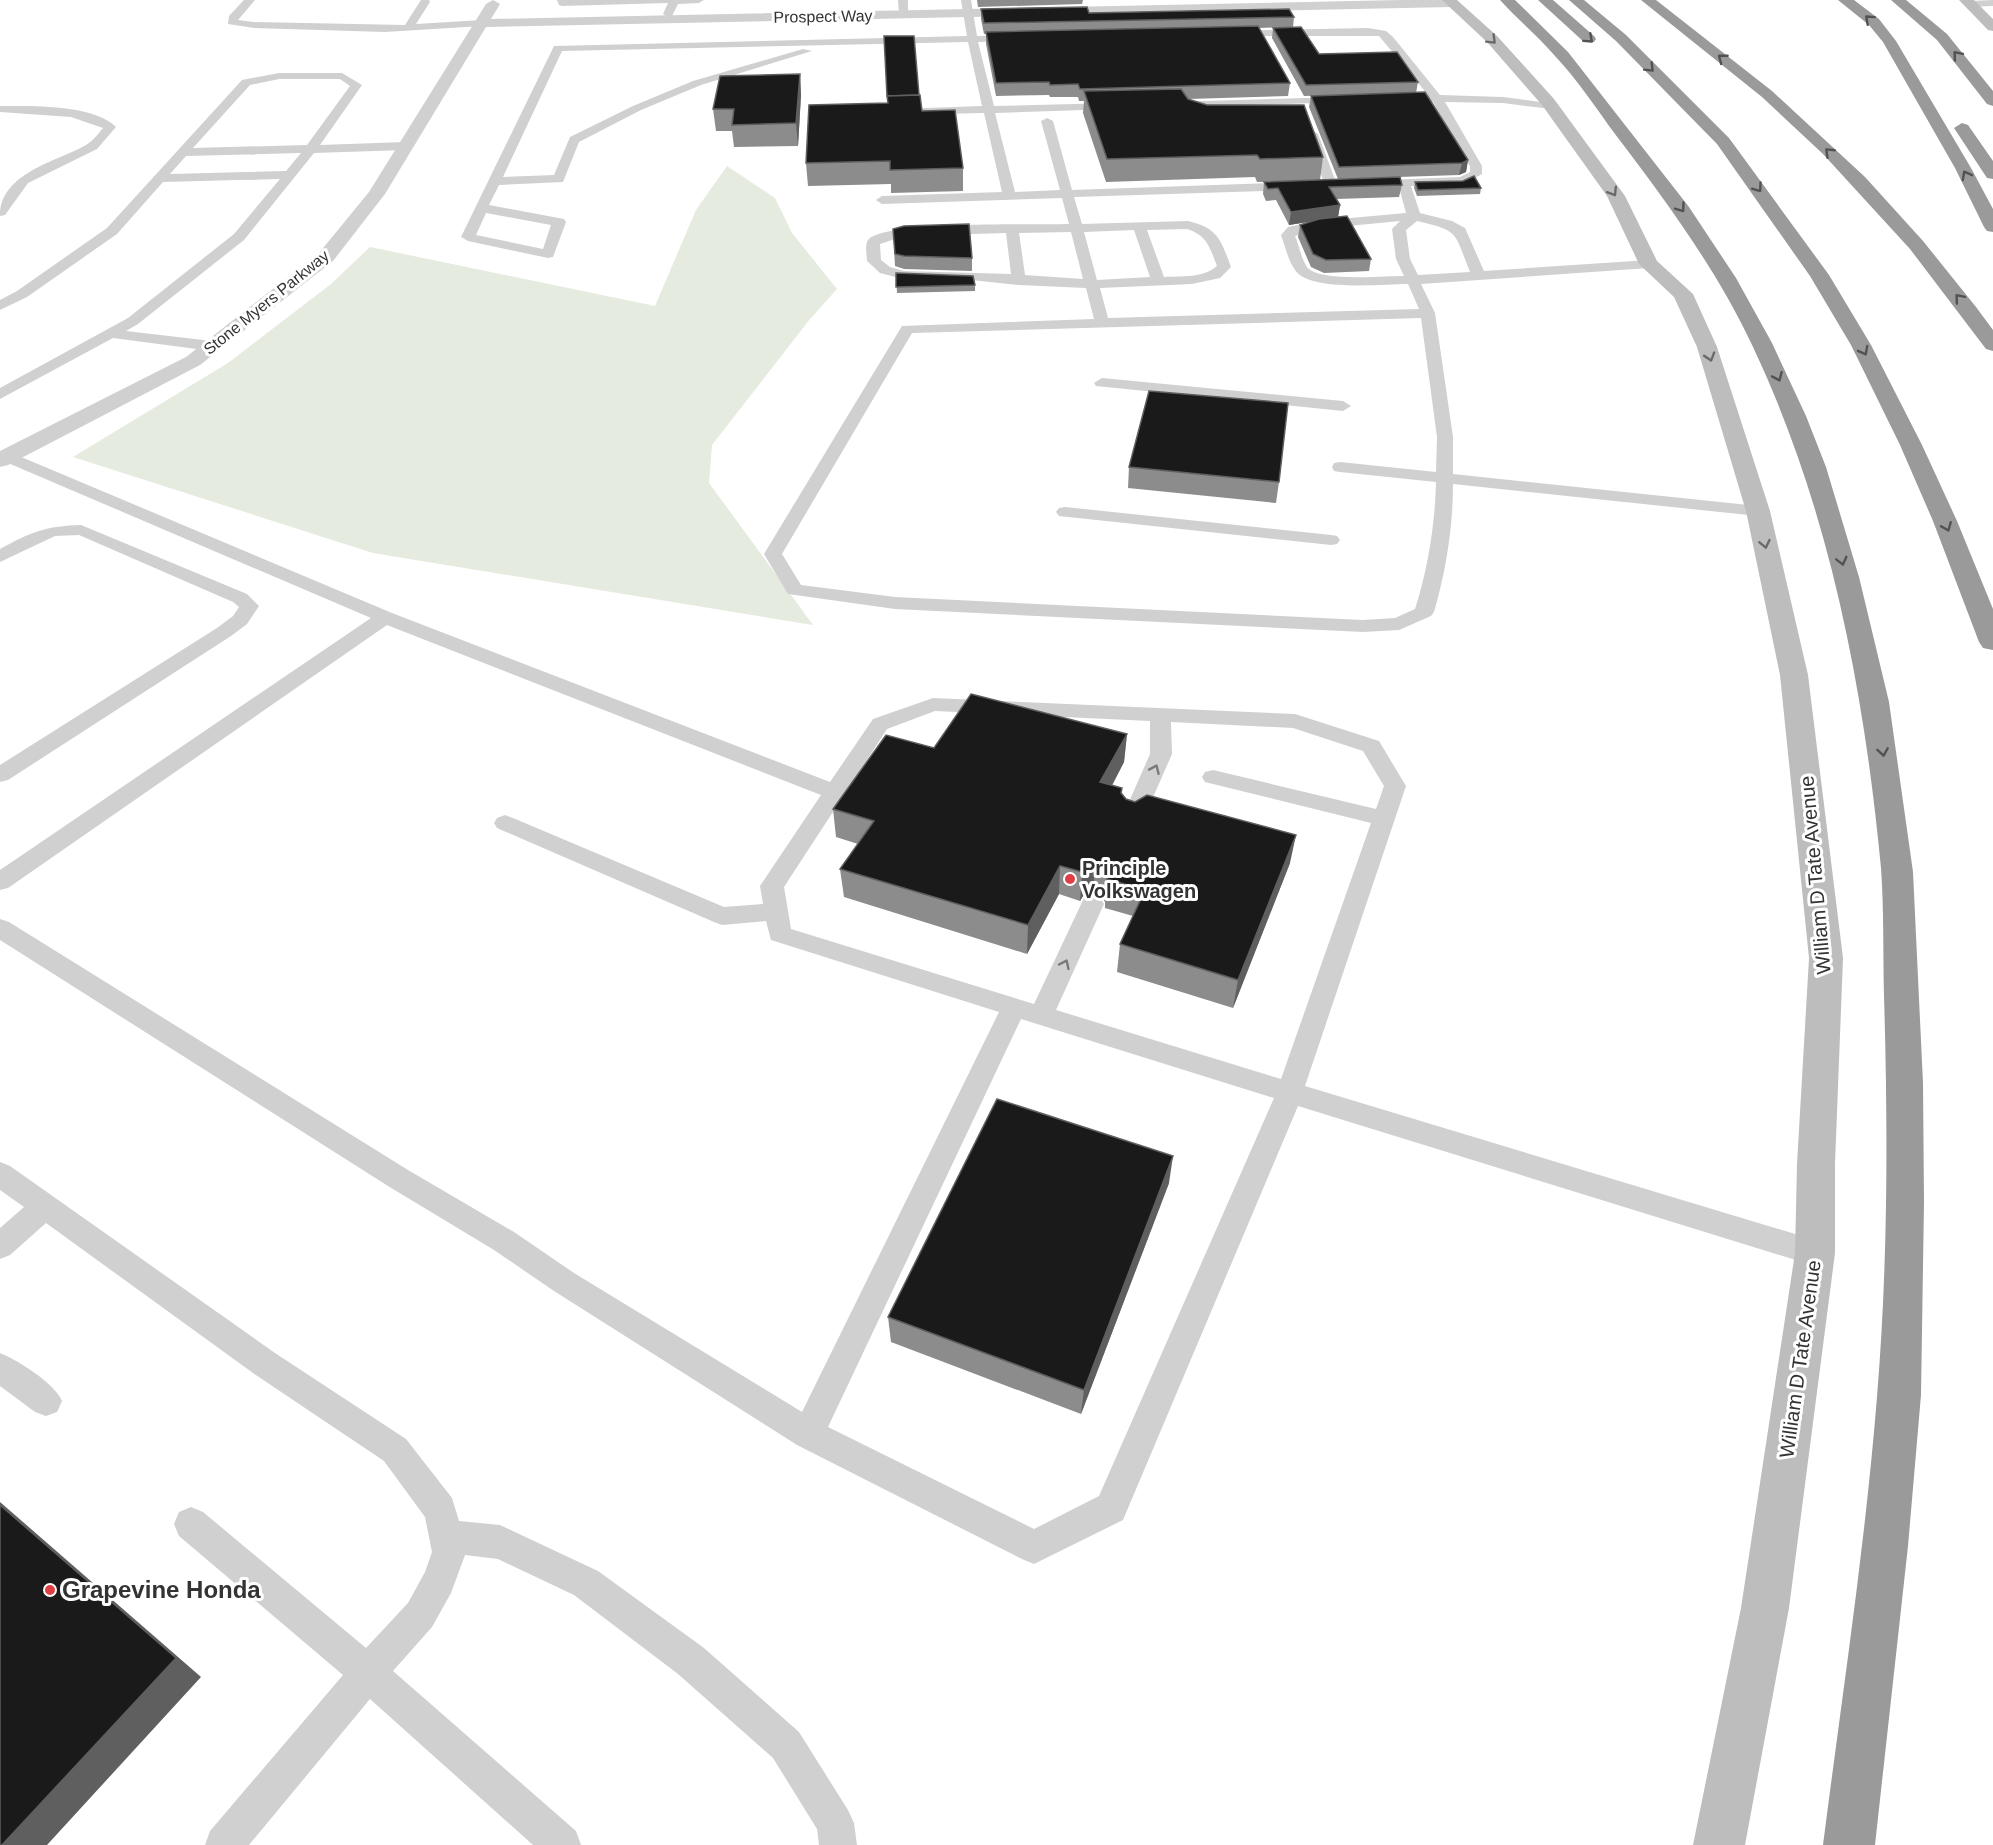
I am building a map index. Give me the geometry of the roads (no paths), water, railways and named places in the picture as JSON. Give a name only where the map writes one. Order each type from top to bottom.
[{"type":"highway","points":[[1507,0],[1563,55],[1663,183],[1707,246],[1762,343],[1795,416],[1818,477],[1846,577],[1875,702],[1897,872],[1905,1083],[1905,1202],[1899,1395],[1885,1546],[1850,1845]]},
{"type":"highway","points":[[1545,0],[1597,46]]},
{"type":"highway","points":[[1576,0],[1621,38],[1723,141],[1819,275],[1861,345],[1911,445],[1945,521],[1993,642]]},
{"type":"highway","points":[[1648,0],[1768,95],[1858,180],[1966,306],[1993,345]]},
{"type":"highway","points":[[1845,0],[1874,22],[1889,41],[1963,168],[1993,227]]},
{"type":"highway","points":[[1898,0],[1942,37],[1993,101]]},
{"type":"highway","points":[[1889,41],[1913,54],[1925,72]]},
{"type":"highway","points":[[1534,86],[1577,90],[1593,96]]},
{"type":"highway","points":[[1956,119],[1993,174]]},
{"type":"highway","points":[[1683,124],[1723,141]]},
{"type":"main road","name":"William D Tate Avenue","points":[[1451,1],[1492,39],[1534,86],[1616,196],[1649,264],[1683,294],[1707,347],[1758,511],[1794,675],[1826,958],[1815,1253],[1766,1608],[1719,1845]]},
{"type":"main road","points":[[1968,2],[1993,27]]},
{"type":"street","name":"Stone Myers Parkway","points":[[4,458],[193,361],[326,257],[376,194],[495,0]]},
{"type":"street","name":"Prospect Way","points":[[482,23],[666,19],[903,7],[1451,1]]},
{"type":"lane","points":[[250,0],[234,16],[232,22],[254,25],[385,29],[482,23]]},
{"type":"lane","points":[[562,0],[561,3],[699,0]]},
{"type":"lane","points":[[666,19],[674,0]]},
{"type":"lane","points":[[408,28],[425,2]]},
{"type":"lane","points":[[1968,2],[1993,3]]},
{"type":"lane","points":[[967,6],[972,38],[1009,195]]},
{"type":"lane","points":[[882,200],[1462,181],[1476,174],[1476,166],[1437,98],[1382,33],[1368,31],[1264,38],[1216,34]]},
{"type":"lane","points":[[482,208],[559,222],[548,254],[468,237],[558,48],[1033,37]]},
{"type":"lane","points":[[495,181],[559,179],[574,140],[637,108],[697,83],[844,41]]},
{"type":"lane","points":[[0,306],[22,294],[112,231],[246,82],[279,76],[342,76],[356,85],[311,149],[239,237],[133,321],[0,394]]},
{"type":"lane","points":[[1437,98],[1534,86]]},
{"type":"lane","points":[[1413,99],[1503,100],[1534,86]]},
{"type":"lane","points":[[1154,105],[1186,110],[1301,106],[1356,100]]},
{"type":"lane","points":[[883,113],[1131,106]]},
{"type":"lane","points":[[1301,106],[1330,185]]},
{"type":"lane","points":[[1041,108],[1068,193],[1102,322]]},
{"type":"lane","points":[[0,109],[40,110],[96,118],[110,127],[93,146],[24,180],[8,181]]},
{"type":"lane","points":[[1047,121],[1061,124]]},
{"type":"lane","points":[[183,152],[405,146]]},
{"type":"lane","points":[[160,178],[289,175]]},
{"type":"lane","points":[[0,212],[24,180]]},
{"type":"lane","points":[[1404,183],[1413,216]]},
{"type":"lane","points":[[1479,276],[1460,231],[1413,216],[1317,225],[1293,230],[1288,235],[1301,269],[1309,276],[1327,280],[1413,280],[1479,276],[1649,264]]},
{"type":"lane","points":[[1413,216],[1399,229],[1406,243],[1413,280],[1428,313],[1444,437],[1444,504],[1433,583],[1424,612],[1399,624],[1363,626],[895,603],[795,590],[773,554],[907,329],[1428,313]]},
{"type":"lane","points":[[1188,225],[1206,230],[1213,239],[1224,267],[1215,275],[1203,278],[1092,284],[970,276],[903,275],[885,270],[873,261],[873,242],[881,237],[904,232],[1139,226],[1188,225]]},
{"type":"lane","points":[[1139,226],[1159,282]]},
{"type":"lane","points":[[1012,229],[1019,281]]},
{"type":"lane","points":[[1448,238],[1464,239]]},
{"type":"lane","points":[[1451,252],[1470,254]]},
{"type":"lane","points":[[110,333],[212,346]]},
{"type":"lane","points":[[1102,382],[1343,406]]},
{"type":"lane","points":[[4,458],[385,617],[835,792]]},
{"type":"lane","points":[[1340,468],[1758,511]]},
{"type":"lane","points":[[1065,512],[1331,540]]},
{"type":"lane","points":[[0,556],[27,541],[52,531],[81,530],[240,598],[249,606],[240,620],[224,632],[0,775]]},
{"type":"lane","points":[[0,882],[385,617]]},
{"type":"lane","points":[[0,928],[398,1178],[504,1240],[564,1282],[808,1434],[1034,1546],[1111,1508],[1290,1092],[1395,786],[1371,746],[1295,721],[933,704],[880,724],[772,886],[780,934],[1027,1013],[1290,1092],[1815,1253]]},
{"type":"lane","points":[[1132,820],[1161,754],[1160,715]]},
{"type":"lane","points":[[1212,777],[1384,818]]},
{"type":"lane","points":[[505,824],[722,916],[776,911]]},
{"type":"lane","points":[[808,1434],[1027,1013],[1092,904]]},
{"type":"lane","points":[[0,1174],[264,1363],[395,1450],[440,1510],[449,1552],[420,1615],[368,1673],[224,1845]]},
{"type":"lane","points":[[0,1246],[45,1207]]},
{"type":"lane","points":[[0,1368],[46,1401]]},
{"type":"lane","points":[[191,1524],[368,1673],[562,1845]]},
{"type":"lane","points":[[446,1536],[500,1542],[586,1583],[691,1661],[786,1745],[835,1823],[838,1845]]},
{"type":"place","name":"Principle Volkswagen","points":[[1070,879]]},
{"type":"place","name":"Grapevine Honda","points":[[50,1590]]}]
